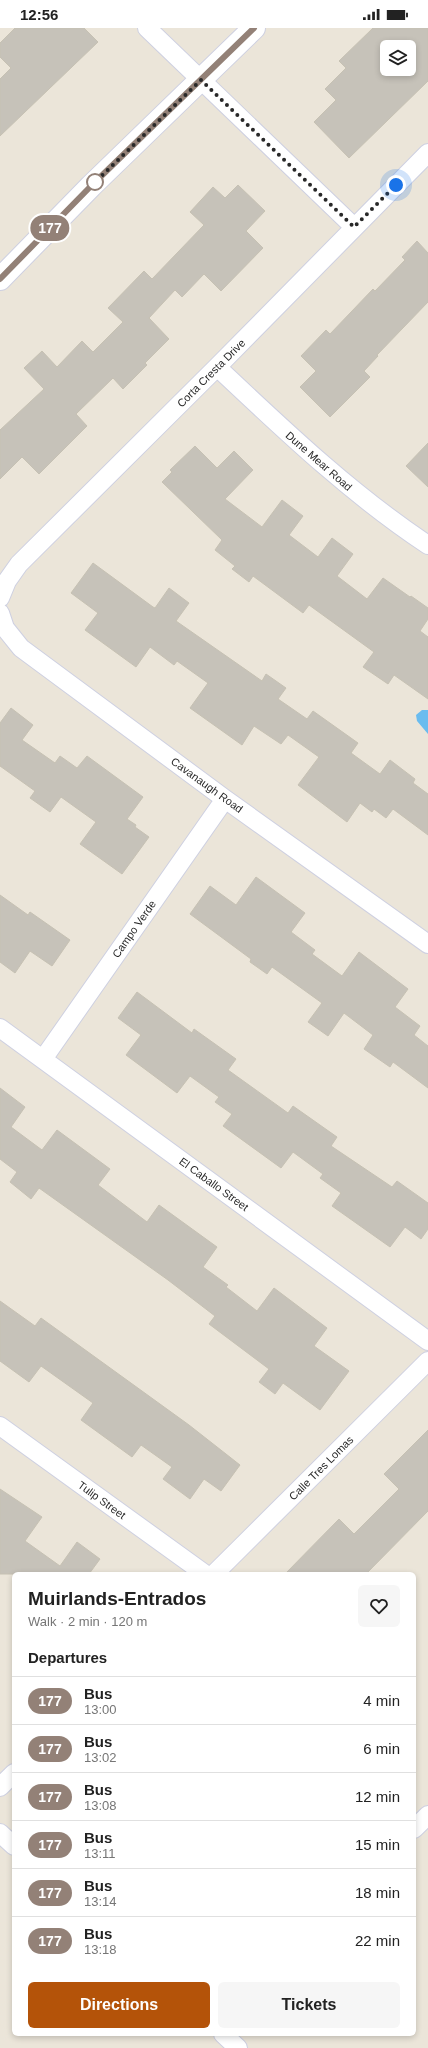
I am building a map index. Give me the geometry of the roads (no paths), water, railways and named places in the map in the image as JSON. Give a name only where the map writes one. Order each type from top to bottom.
[{"type":"main road","points":[[0,278],[91,186],[254,28]]},
{"type":"street","points":[[147,28],[354,227]]},
{"type":"street","name":"Corta Cresta Drive","points":[[0,598],[6,581],[19,564],[217,367],[428,153]]},
{"type":"street","name":"Dune Mear Road","points":[[217,367],[314,458],[347,486],[391,520],[428,545]]},
{"type":"street","name":"Cavanaugh Road","points":[[0,613],[5,628],[21,648],[225,799],[428,944]]},
{"type":"street","name":"Campo Verde","points":[[43,1059],[225,799]]},
{"type":"street","name":"El Caballo Street","points":[[0,1028],[428,1341]]},
{"type":"street","name":"Calle Tres Lomas","points":[[216,1572],[428,1361]]},
{"type":"street","name":"Tulip Street","points":[[0,1426],[202,1572]]},
{"type":"street","points":[[0,1787],[12,1775]]},
{"type":"street","points":[[416,1828],[428,1815]]},
{"type":"street","points":[[0,1833],[12,1844]]},
{"type":"street","points":[[224,2036],[238,2048]]},
{"type":"water","points":[[422,710],[428,710],[428,734],[417,721],[416,715]]}]
